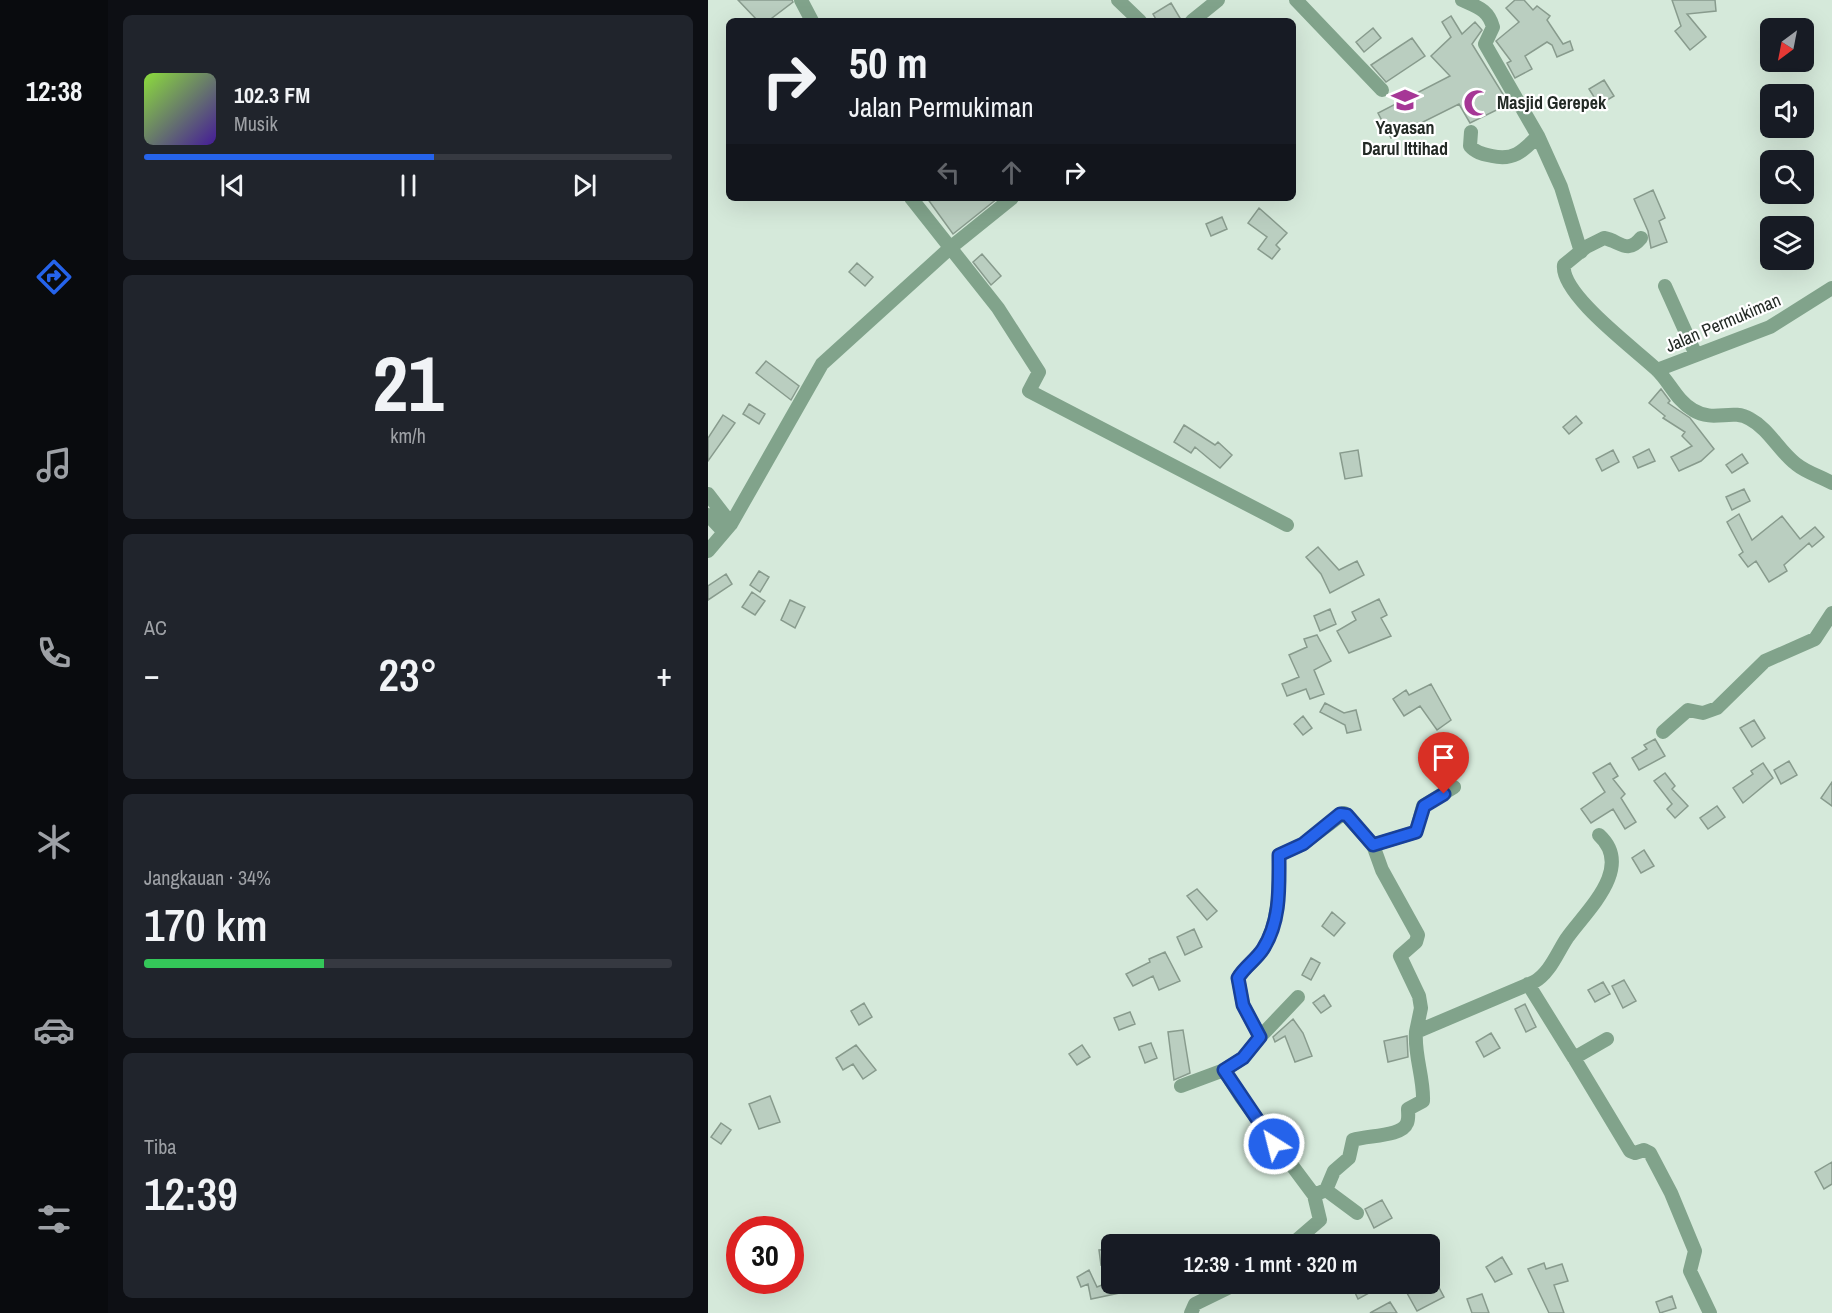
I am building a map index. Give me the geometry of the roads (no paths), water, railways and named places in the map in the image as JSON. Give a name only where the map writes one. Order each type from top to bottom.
[{"type":"street","points":[[801,0],[810,18]]},
{"type":"street","points":[[1118,0],[1137,18]]},
{"type":"street","points":[[1196,18],[1218,0]]},
{"type":"street","points":[[1296,0],[1382,90]]},
{"type":"street","points":[[1462,0],[1482,8],[1490,18],[1493,27],[1485,44],[1538,136],[1561,187],[1581,252]]},
{"type":"street","points":[[1471,132],[1473,149],[1504,159],[1517,155],[1538,136]]},
{"type":"street","points":[[912,201],[998,308],[1039,372],[1029,391],[1287,525]]},
{"type":"street","points":[[708,551],[728,528],[800,405],[816,370],[950,248],[1008,201]]},
{"type":"street","name":"Jalan Permukiman","points":[[1641,238],[1634,246],[1624,248],[1604,238],[1581,252],[1563,267],[1587,309],[1657,370],[1677,397],[1693,410],[1711,417],[1740,414],[1749,418],[1760,425],[1795,464],[1832,483]]},
{"type":"street","points":[[1665,286],[1696,355]]},
{"type":"street","name":"Jalan Permukiman","points":[[1657,370],[1770,327],[1832,288]]},
{"type":"street","points":[[708,494],[728,528]]},
{"type":"street","points":[[708,515],[728,528]]},
{"type":"street","points":[[1663,732],[1688,710],[1703,713],[1718,708],[1765,661],[1815,639],[1832,613]]},
{"type":"street","points":[[1373,845],[1416,832],[1424,806],[1454,787]]},
{"type":"street","points":[[1260,1037],[1243,1005],[1238,978],[1263,949],[1275,917],[1280,888],[1279,855],[1303,844],[1344,813],[1373,845],[1382,870],[1418,935],[1416,942],[1400,956],[1419,996],[1421,1008],[1415,1043],[1422,1074],[1423,1102],[1408,1109],[1407,1124],[1398,1132],[1353,1140],[1349,1158],[1334,1171],[1320,1192],[1320,1220],[1304,1234]]},
{"type":"street","points":[[1416,1032],[1528,984],[1540,978],[1547,971],[1568,937],[1604,890],[1609,878],[1609,847],[1599,835]]},
{"type":"street","points":[[1528,984],[1630,1151],[1635,1153],[1644,1150],[1650,1153],[1671,1193],[1695,1251],[1690,1271],[1710,1313]]},
{"type":"street","points":[[1181,1086],[1224,1070],[1243,1058],[1298,997]]},
{"type":"street","points":[[1574,1058],[1607,1039]]},
{"type":"street","points":[[1224,1070],[1273,1142],[1320,1192],[1357,1213]]},
{"type":"street","points":[[1191,1313],[1195,1304],[1216,1294]]},
{"type":"place","name":"Yayasan Darul Ittihad","points":[[1405,100]]},
{"type":"place","name":"Masjid Gerepek","points":[[1477,103]]}]
